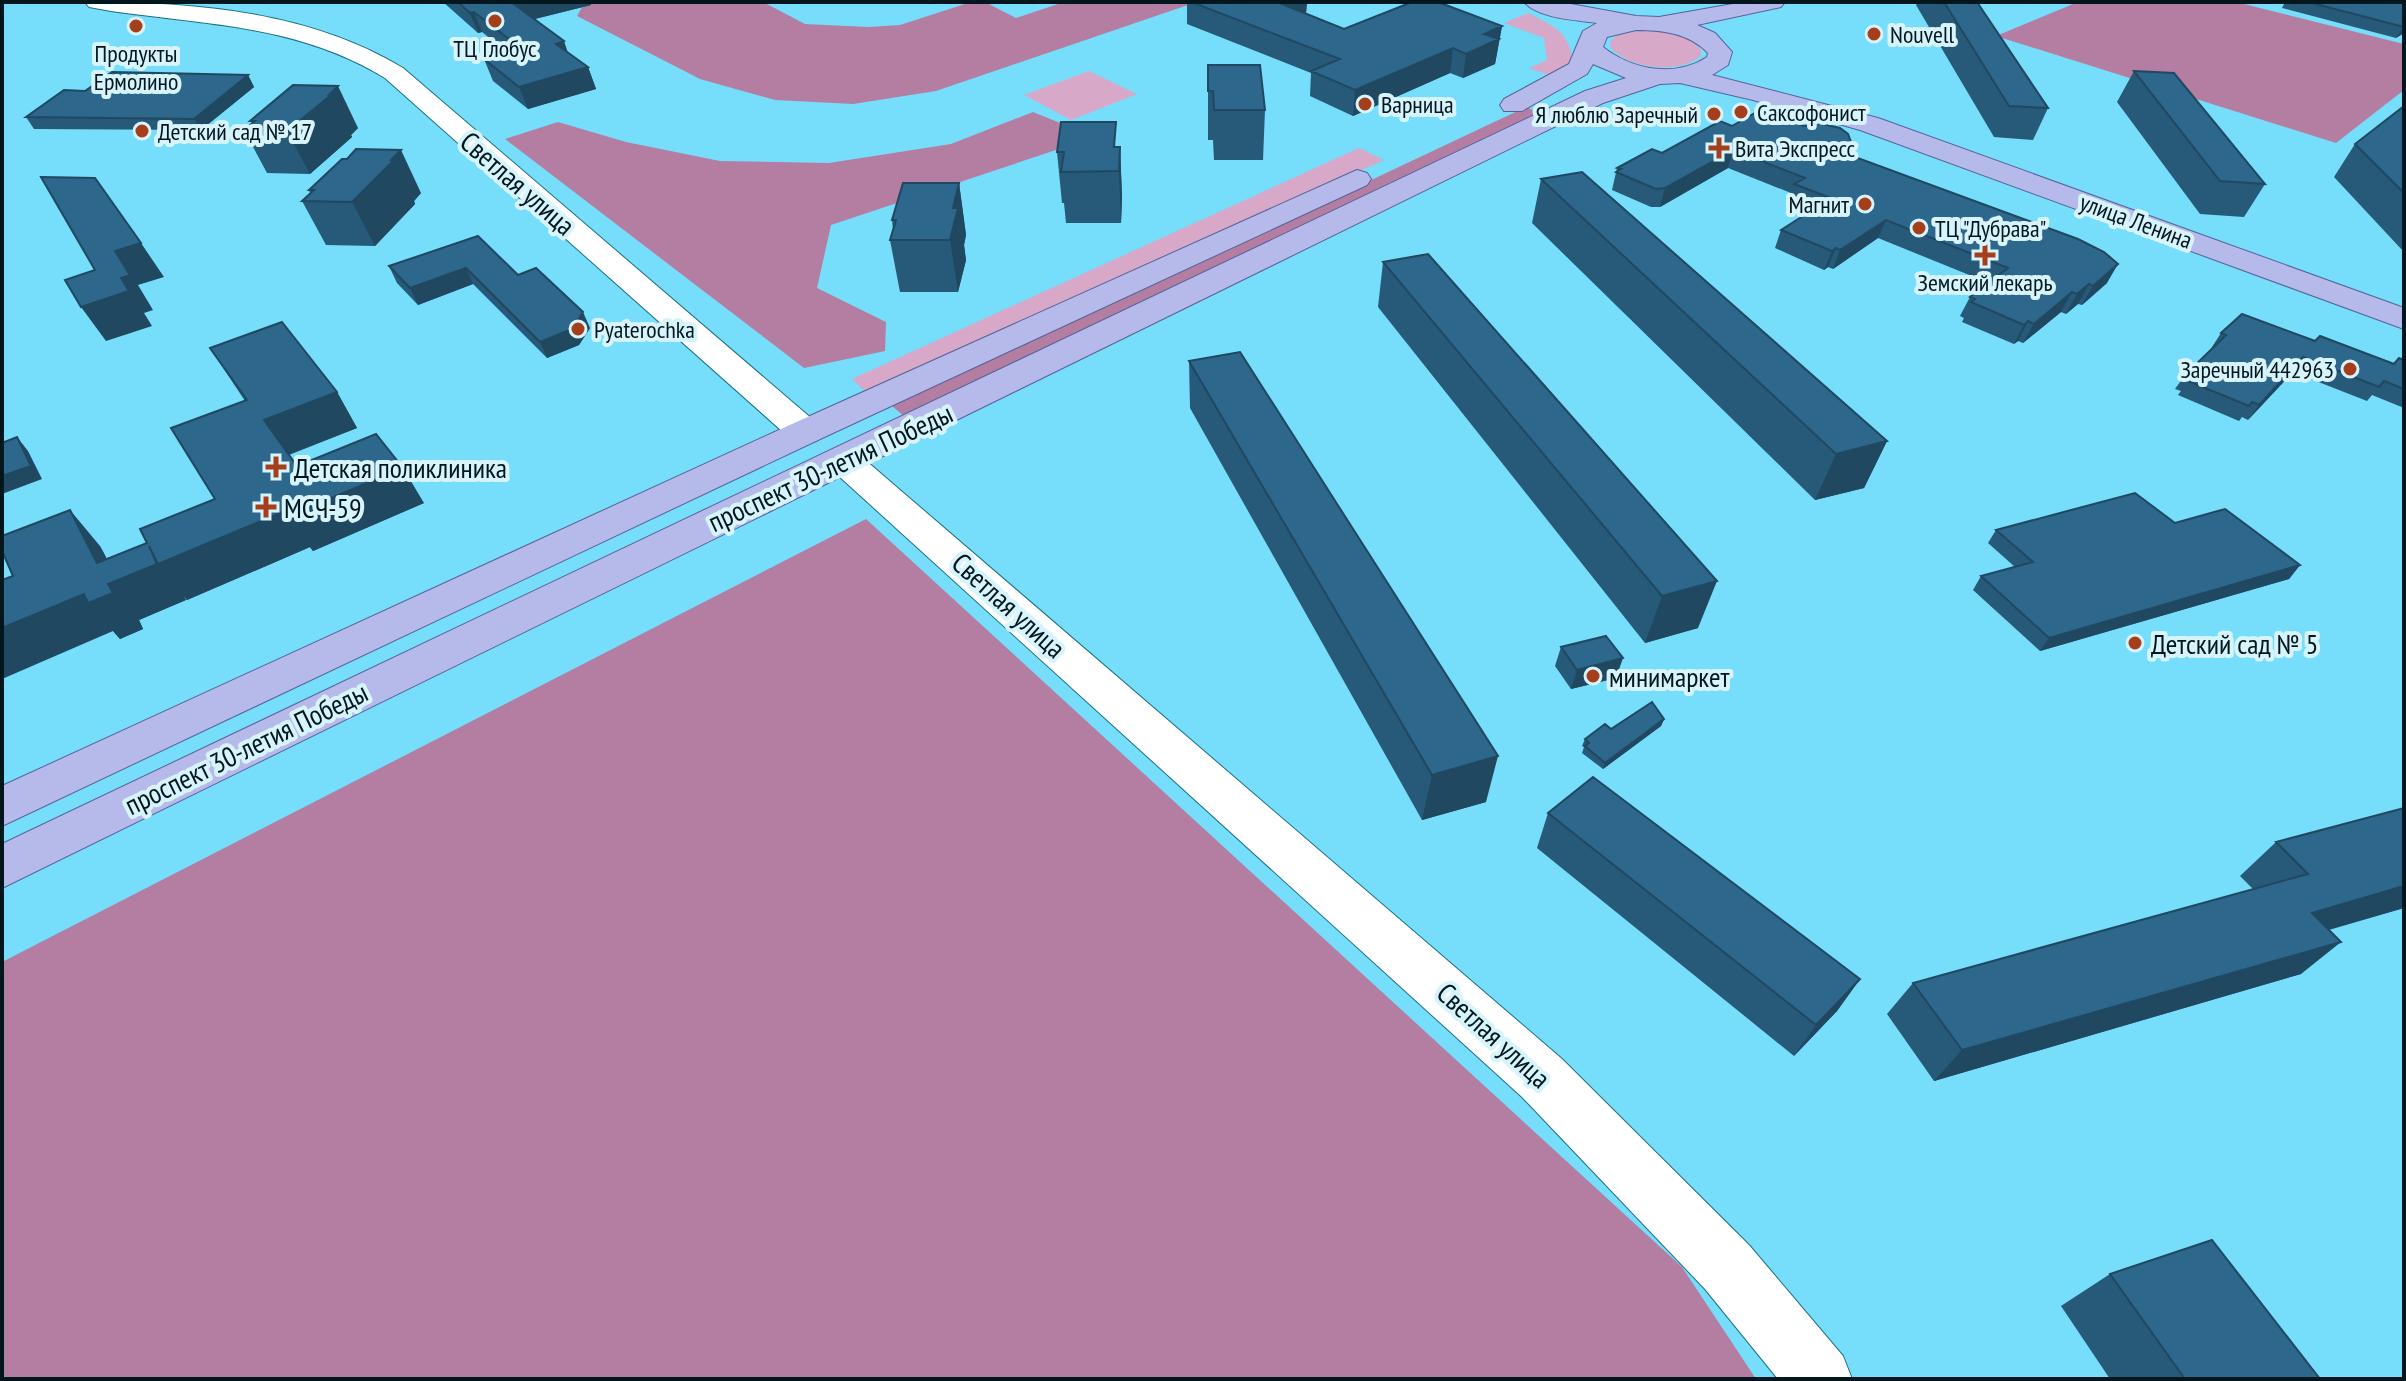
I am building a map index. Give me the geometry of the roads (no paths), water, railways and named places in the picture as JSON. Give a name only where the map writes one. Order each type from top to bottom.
[{"type":"main road","points":[[1514,2],[1590,46],[1592,36],[1601,29],[1719,15],[1773,2]]},
{"type":"main road","points":[[1536,2],[1565,11],[1643,23]]},
{"type":"main road","points":[[1718,49],[1773,2]]},
{"type":"main road","name":"улица Ленина","points":[[1643,23],[1692,31],[1768,78],[1869,124]]},
{"type":"main road","name":"проспект 30-летия Победы","points":[[2,867],[688,533],[824,447],[1558,83],[1578,69],[1590,46]]},
{"type":"main road","name":"улица Ленина","points":[[1590,46],[1616,67],[1758,93],[1869,124],[2404,319]]},
{"type":"main road","name":"проспект 30-летия Победы","points":[[2,807],[824,447],[1594,97],[1669,75],[1711,68],[1719,60],[1718,49]]},
{"type":"street","name":"Светлая улица","points":[[97,2],[297,29],[335,40],[370,56],[394,73],[1542,1078],[1727,1267],[1820,1379]]},
{"type":"place","name":"ТЦ Глобус","points":[[495,21]]},
{"type":"place","name":"Продукты Ермолино","points":[[136,26]]},
{"type":"place","name":"Nouvell","points":[[1874,34]]},
{"type":"place","name":"Варница","points":[[1365,104]]},
{"type":"place","name":"Саксофонист","points":[[1741,112]]},
{"type":"place","name":"Я люблю Заречный","points":[[1714,114]]},
{"type":"place","name":"Детский сад № 17","points":[[142,131]]},
{"type":"place","name":"Вита Экспресс","points":[[1719,148]]},
{"type":"place","name":"Магнит","points":[[1865,204]]},
{"type":"place","name":"ТЦ \"Дубрава\"","points":[[1919,228]]},
{"type":"place","name":"Земский лекарь","points":[[1985,255]]},
{"type":"place","name":"Pyaterochka","points":[[578,329]]},
{"type":"place","name":"Заречный 442963","points":[[2350,369]]},
{"type":"place","name":"Детская поликлиника","points":[[276,467]]},
{"type":"place","name":"МСЧ-59","points":[[266,507]]},
{"type":"place","name":"Детский сад № 5","points":[[2135,643]]},
{"type":"place","name":"минимаркет","points":[[1593,676]]}]
